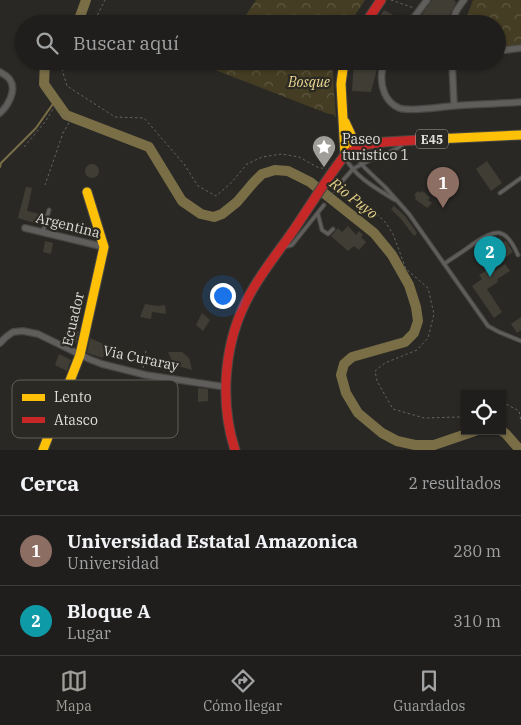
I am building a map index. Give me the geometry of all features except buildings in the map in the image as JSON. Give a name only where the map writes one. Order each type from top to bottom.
[{"type":"main road","points":[[371,15],[381,0]]},
{"type":"main road","points":[[343,70],[341,84],[345,155]]},
{"type":"main road","points":[[343,118],[352,136],[355,150]]},
{"type":"main road","name":"E45","points":[[235,450],[227,416],[226,387],[234,328],[252,291],[345,155],[371,144],[407,140],[521,135]]},
{"type":"main road","name":"Ecuador","points":[[70,380],[80,355],[104,247],[88,192]]},
{"type":"main road","name":"Ecuador","points":[[43,450],[48,438]]},
{"type":"street","points":[[416,15],[426,0]]},
{"type":"street","points":[[454,15],[464,0]]},
{"type":"street","points":[[506,50],[521,48]]},
{"type":"street","points":[[383,70],[382,87],[385,95],[390,102],[399,108],[413,109],[521,102]]},
{"type":"street","points":[[452,70],[454,105]]},
{"type":"street","points":[[0,72],[10,80],[12,86],[8,104],[0,113]]},
{"type":"street","name":"Argentina","points":[[25,228],[104,247]]},
{"type":"street","name":"Via Curaray","points":[[0,343],[14,332],[23,331],[38,334],[102,364],[142,374],[226,387]]},
{"type":"lane","points":[[337,187],[353,169],[398,148],[407,140]]},
{"type":"lane","points":[[355,150],[362,164],[409,214],[488,326],[521,341]]},
{"type":"lane","points":[[345,155],[353,169],[381,192],[397,202]]},
{"type":"lane","points":[[500,193],[521,178]]},
{"type":"lane","points":[[281,248],[292,245],[324,205]]},
{"type":"lane","points":[[43,232],[49,210]]},
{"type":"lane","points":[[318,213],[322,230],[328,234],[333,229]]},
{"type":"lane","points":[[444,264],[486,235],[494,232],[501,233],[509,238],[518,255]]},
{"type":"path","points":[[98,15],[105,0]]},
{"type":"path","points":[[391,0],[420,10]]},
{"type":"path","points":[[62,70],[67,86],[115,117],[144,118],[184,164],[198,186],[216,196],[231,183],[247,164],[262,157],[282,154],[299,157],[317,167],[324,168]]},
{"type":"path","points":[[24,146],[45,122],[55,106],[70,121],[63,133],[45,185]]},
{"type":"path","points":[[324,205],[337,187],[366,210],[378,216],[386,223],[393,234],[406,269],[428,288],[434,314],[428,338],[417,350],[385,363],[376,371],[377,381],[393,409],[424,418],[461,417]]},
{"type":"path","points":[[142,374],[146,350]]},
{"type":"path","points":[[506,405],[519,411],[521,421]]},
{"type":"green space","points":[[256,0],[365,0],[355,15],[246,15]]},
{"type":"green space","points":[[473,0],[521,0],[521,47],[506,49],[506,15],[467,15]]},
{"type":"green space","name":"Bosque","points":[[215,70],[333,70],[336,118],[334,115]]},
{"type":"waterway","name":"Rio Puyo","points":[[81,15],[86,0]]},
{"type":"waterway","name":"Rio Puyo","points":[[45,70],[44,84],[66,115],[149,147],[182,201],[201,214],[214,217],[222,214],[237,202],[262,174],[275,170],[288,171],[310,182],[374,233],[392,255],[409,285],[418,321],[414,333],[405,342],[352,357],[344,364],[341,375],[346,393],[358,413],[382,433],[397,441],[415,445],[434,445],[463,435]]},
{"type":"waterway","points":[[0,167],[1,163],[36,128],[55,101]]},
{"type":"waterway","name":"Rio Puyo","points":[[506,434],[520,450]]},
{"type":"traffic: slow","points":[[343,70],[341,84],[345,155]]},
{"type":"traffic: slow","points":[[345,122],[352,137],[355,150]]},
{"type":"traffic: slow","points":[[435,139],[521,135]]},
{"type":"traffic: slow","points":[[70,380],[80,355],[104,247],[87,192]]},
{"type":"traffic: slow","points":[[43,450],[48,438]]},
{"type":"traffic: jam","points":[[371,15],[381,0]]},
{"type":"traffic: jam","points":[[235,450],[227,411],[227,370],[234,331],[241,312],[260,277],[345,155],[364,145],[435,139]]},
{"type":"place","name":"Paseo turistico 1","points":[[324,168]]},
{"type":"place","name":"Universidad Estatal Amazonica","points":[[443,208]]},
{"type":"place","name":"Bloque A","points":[[490,277]]}]
